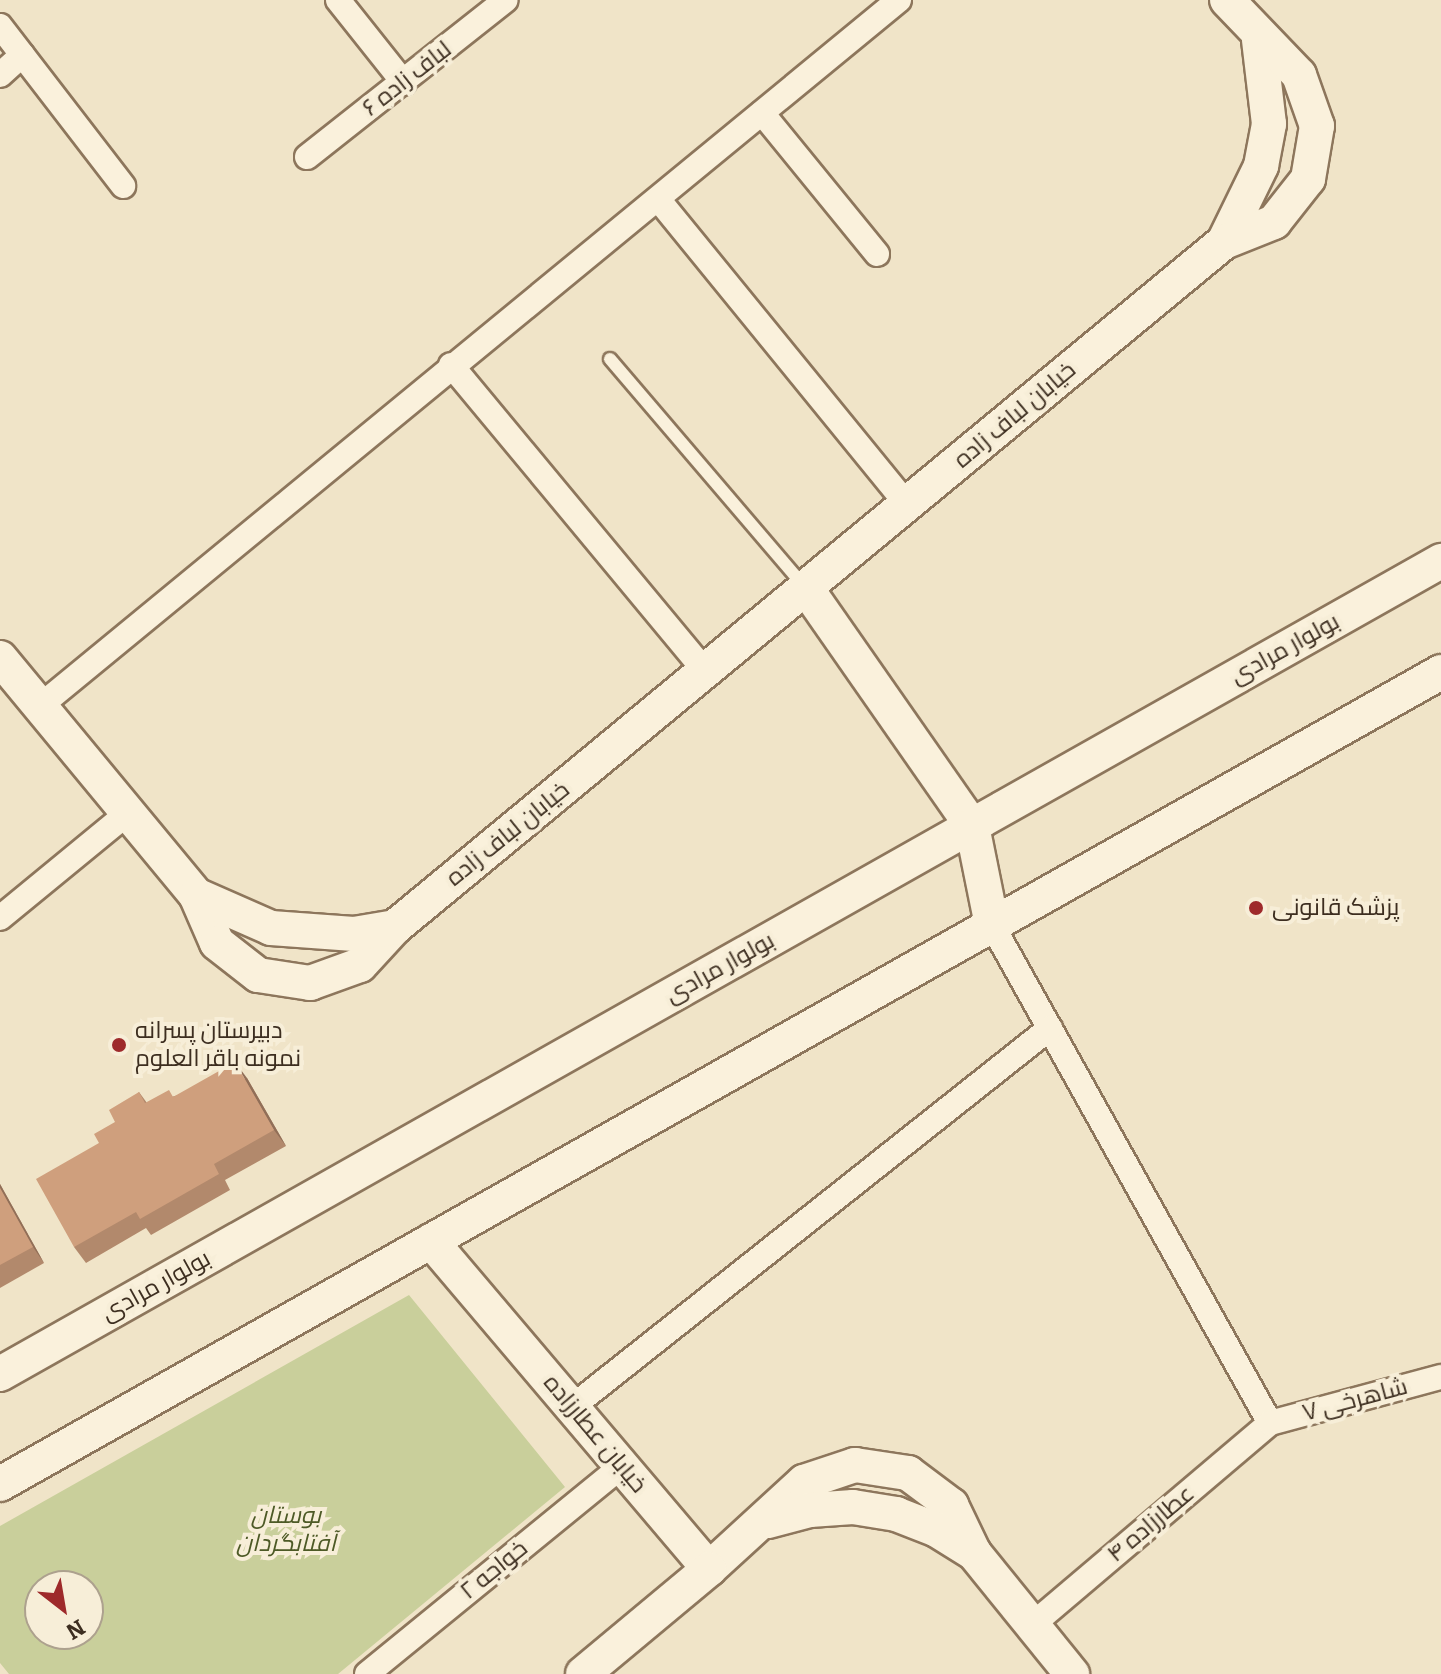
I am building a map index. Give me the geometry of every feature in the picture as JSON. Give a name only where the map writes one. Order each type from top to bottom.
[{"type":"street","points":[[338,0],[404,83]]},
{"type":"street","name":"لباف زاده ۶","points":[[307,157],[506,0]]},
{"type":"street","points":[[40,706],[451,365],[899,0]]},
{"type":"street","name":"خیابان لباف زاده","points":[[0,658],[196,895],[217,943],[258,975],[310,983],[360,965],[395,927],[1224,242],[1274,222],[1308,179],[1317,126],[1299,75],[1259,40],[1227,0]]},
{"type":"street","points":[[0,26],[123,186]]},
{"type":"street","name":"خیابان لباف زاده","points":[[1224,242],[1246,206],[1264,152],[1268,81],[1259,40]]},
{"type":"street","points":[[0,75],[22,55]]},
{"type":"street","points":[[762,113],[877,254]]},
{"type":"street","points":[[658,199],[907,504]]},
{"type":"street","points":[[451,365],[705,671]]},
{"type":"street","name":"بولوار مرادی","points":[[0,1374],[1441,561]]},
{"type":"street","points":[[806,588],[972,826],[992,925],[1270,1423]]},
{"type":"street","points":[[0,1484],[1437,677]]},
{"type":"street","points":[[0,918],[128,813]]},
{"type":"street","name":"خیابان لباف زاده","points":[[196,895],[271,928],[340,934],[395,927]]},
{"type":"street","points":[[572,1407],[1050,1028]]},
{"type":"street","name":"خیابان عطارزاده","points":[[431,1241],[709,1569]]},
{"type":"street","name":"شاهرخی ۷","points":[[1270,1423],[1441,1377]]},
{"type":"street","name":"عطارزاده ۴","points":[[1032,1625],[1270,1423]]},
{"type":"street","points":[[583,1674],[768,1521],[804,1482],[855,1465],[908,1473],[951,1505],[974,1553],[1072,1674]]},
{"type":"street","name":"خواجه ۲","points":[[367,1674],[622,1466]]},
{"type":"lane","points":[[610,359],[806,588]]},
{"type":"green space","name":"بوستان آفتابگردان","points":[[409,1295],[565,1487],[338,1674],[9,1674],[0,1663],[0,1526]]},
{"type":"building","points":[[235,1062],[274,1130],[214,1164],[219,1174],[140,1219],[136,1212],[74,1247],[36,1179],[99,1143],[94,1134],[115,1122],[109,1110],[139,1092],[145,1103],[169,1090],[173,1097]]},
{"type":"building","points":[[0,1188],[33,1247],[0,1265]]},
{"type":"place","name":"پزشک قانونی","points":[[1256,908]]},
{"type":"place","name":"دبیرستان پسرانه نمونه باقر العلوم","points":[[119,1045]]}]
